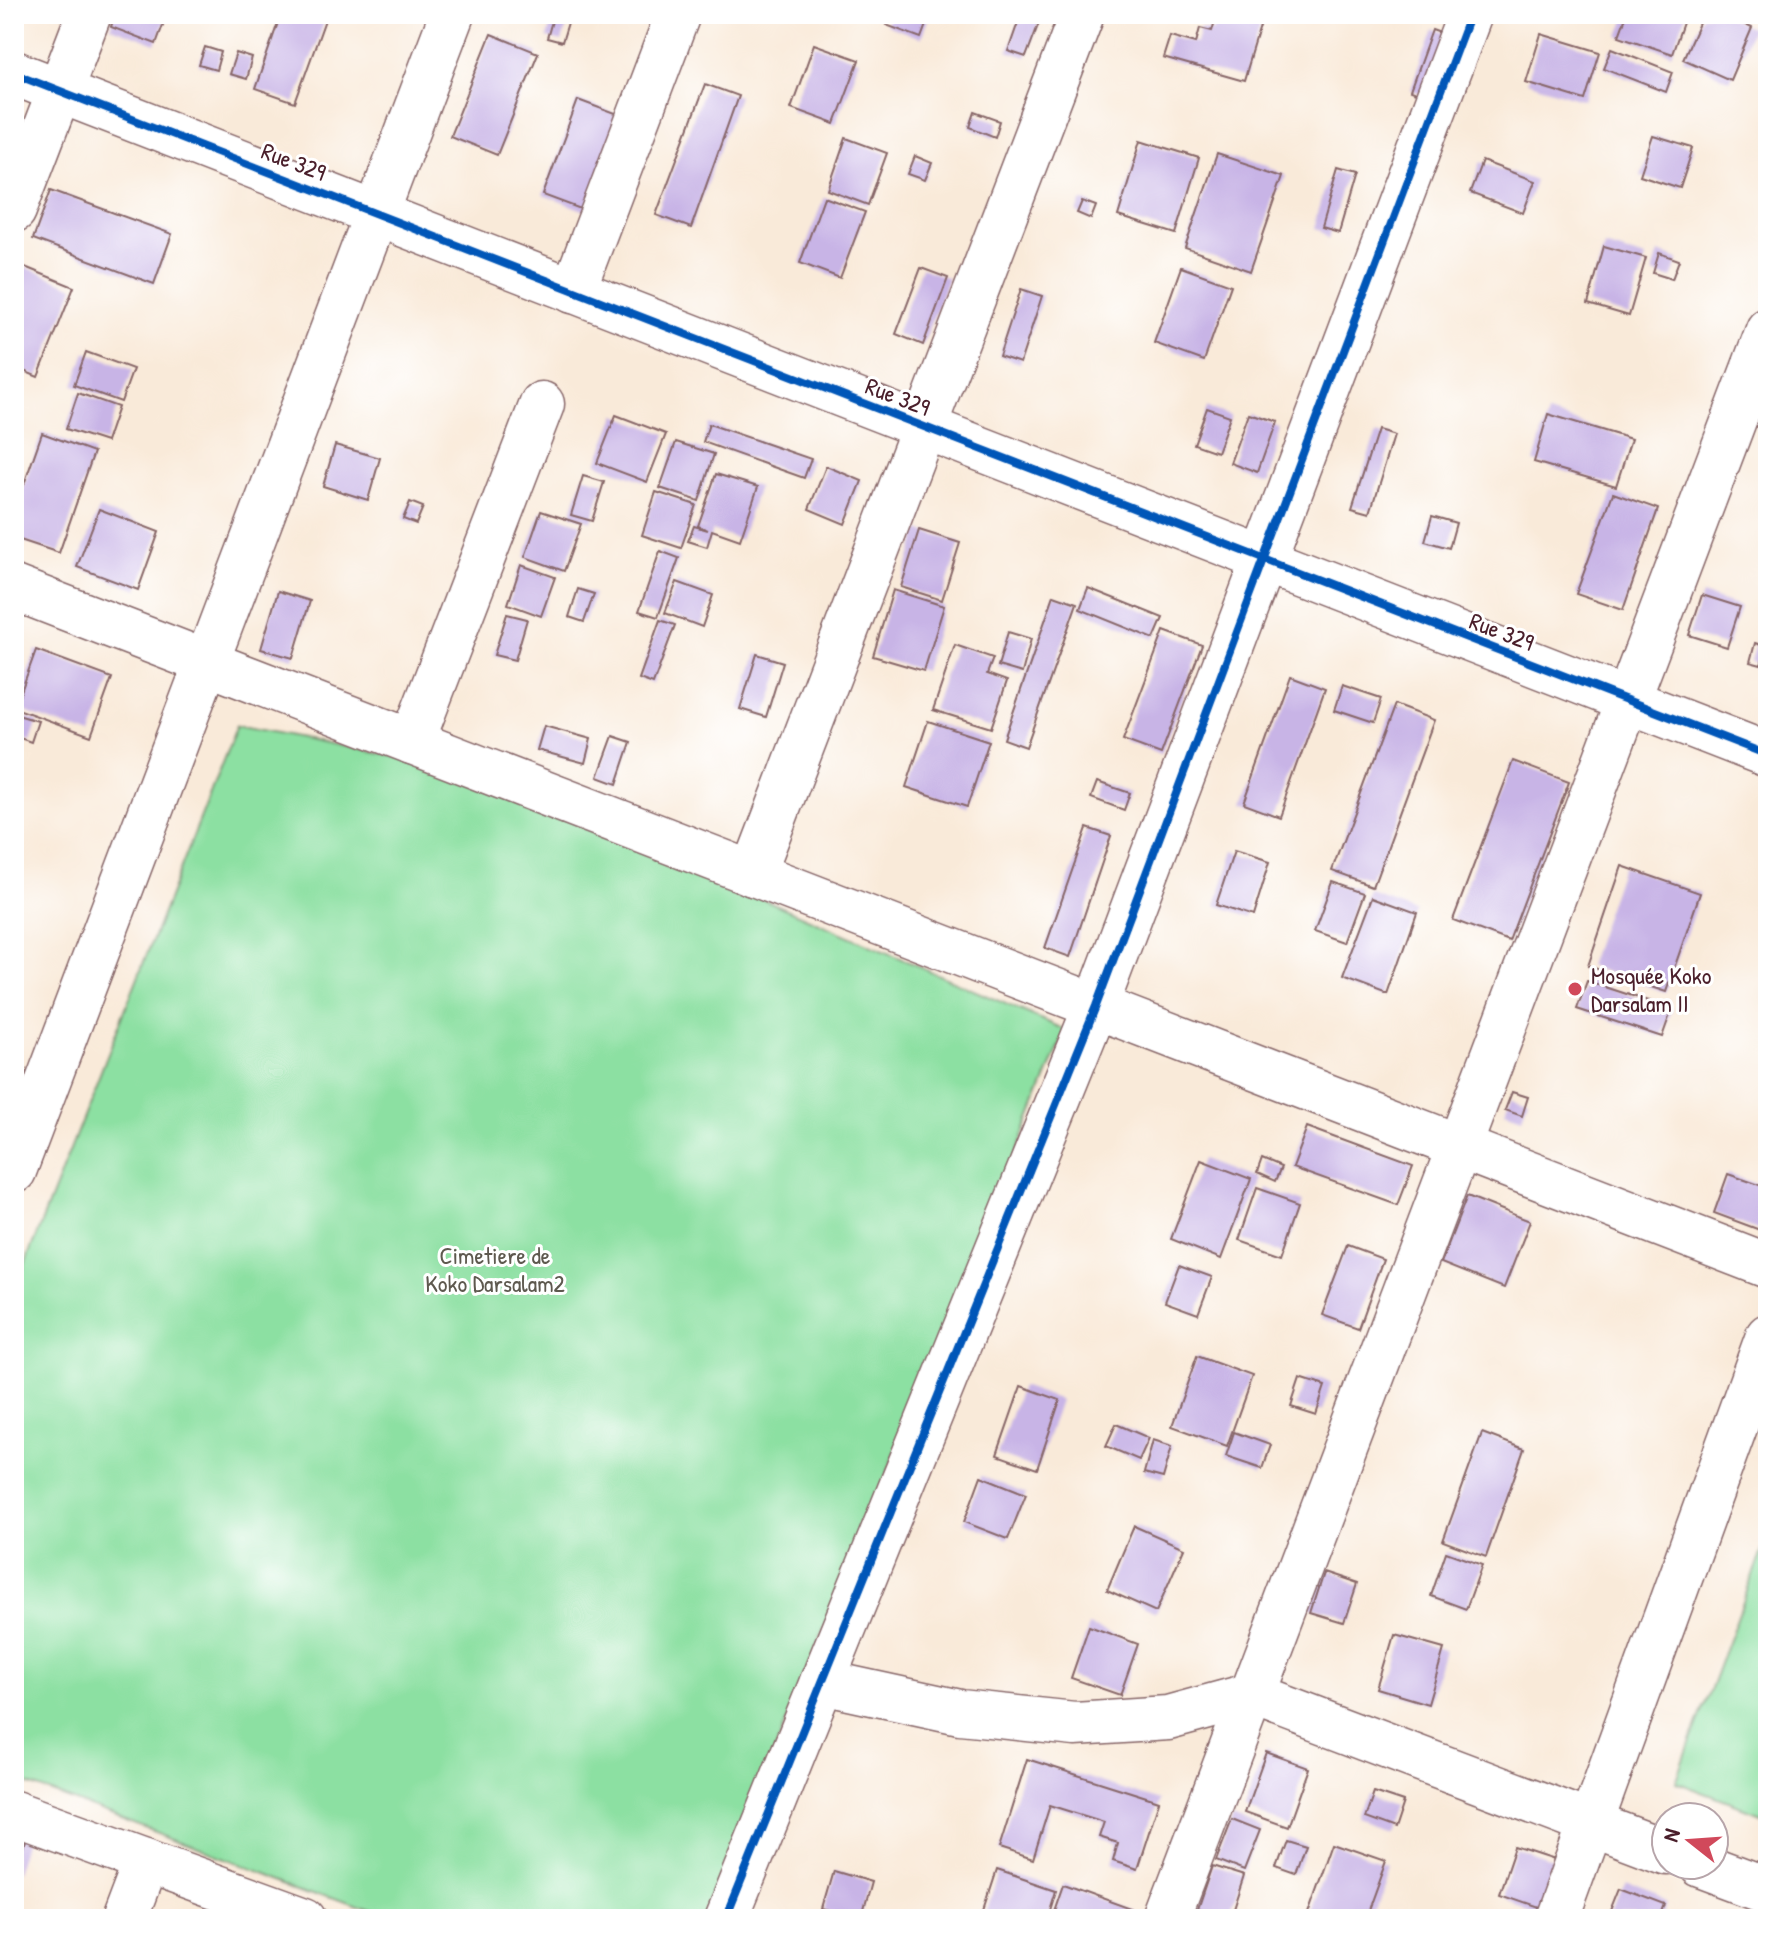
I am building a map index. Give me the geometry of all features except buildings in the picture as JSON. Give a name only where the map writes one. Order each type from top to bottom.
[{"type":"street","points":[[14,210],[89,14]]},
{"type":"street","points":[[14,1171],[452,14]]},
{"type":"street","points":[[573,291],[678,14]]},
{"type":"street","points":[[753,874],[1082,14]]},
{"type":"street","points":[[726,1919],[1096,1006],[1470,14]]},
{"type":"street","name":"Rue 329","points":[[14,73],[1768,755]]},
{"type":"street","points":[[1167,1919],[1768,330]]},
{"type":"street","points":[[412,742],[542,404]]},
{"type":"street","points":[[14,588],[1768,1266]]},
{"type":"street","points":[[1556,1919],[1768,1336]]},
{"type":"street","points":[[822,1682],[960,1712],[1075,1724],[1168,1718],[1252,1695],[1650,1846]]},
{"type":"street","points":[[14,1813],[305,1919]]},
{"type":"street","points":[[124,1919],[146,1861]]},
{"type":"street","points":[[1730,1876],[1768,1890]]},
{"type":"green space","name":"Cimetiere de Koko Darsalam2","points":[[237,725],[425,763],[648,849],[1066,1030],[707,1919],[390,1919],[14,1779],[14,1292]]},
{"type":"green space","points":[[1768,1535],[1768,1817],[1676,1782]]},
{"type":"cycle path","points":[[726,1919],[1096,1006],[1470,14]]},
{"type":"cycle path","points":[[14,73],[1768,755]]},
{"type":"place","name":"Mosquée Koko Darsalam II","points":[[1575,989]]}]
